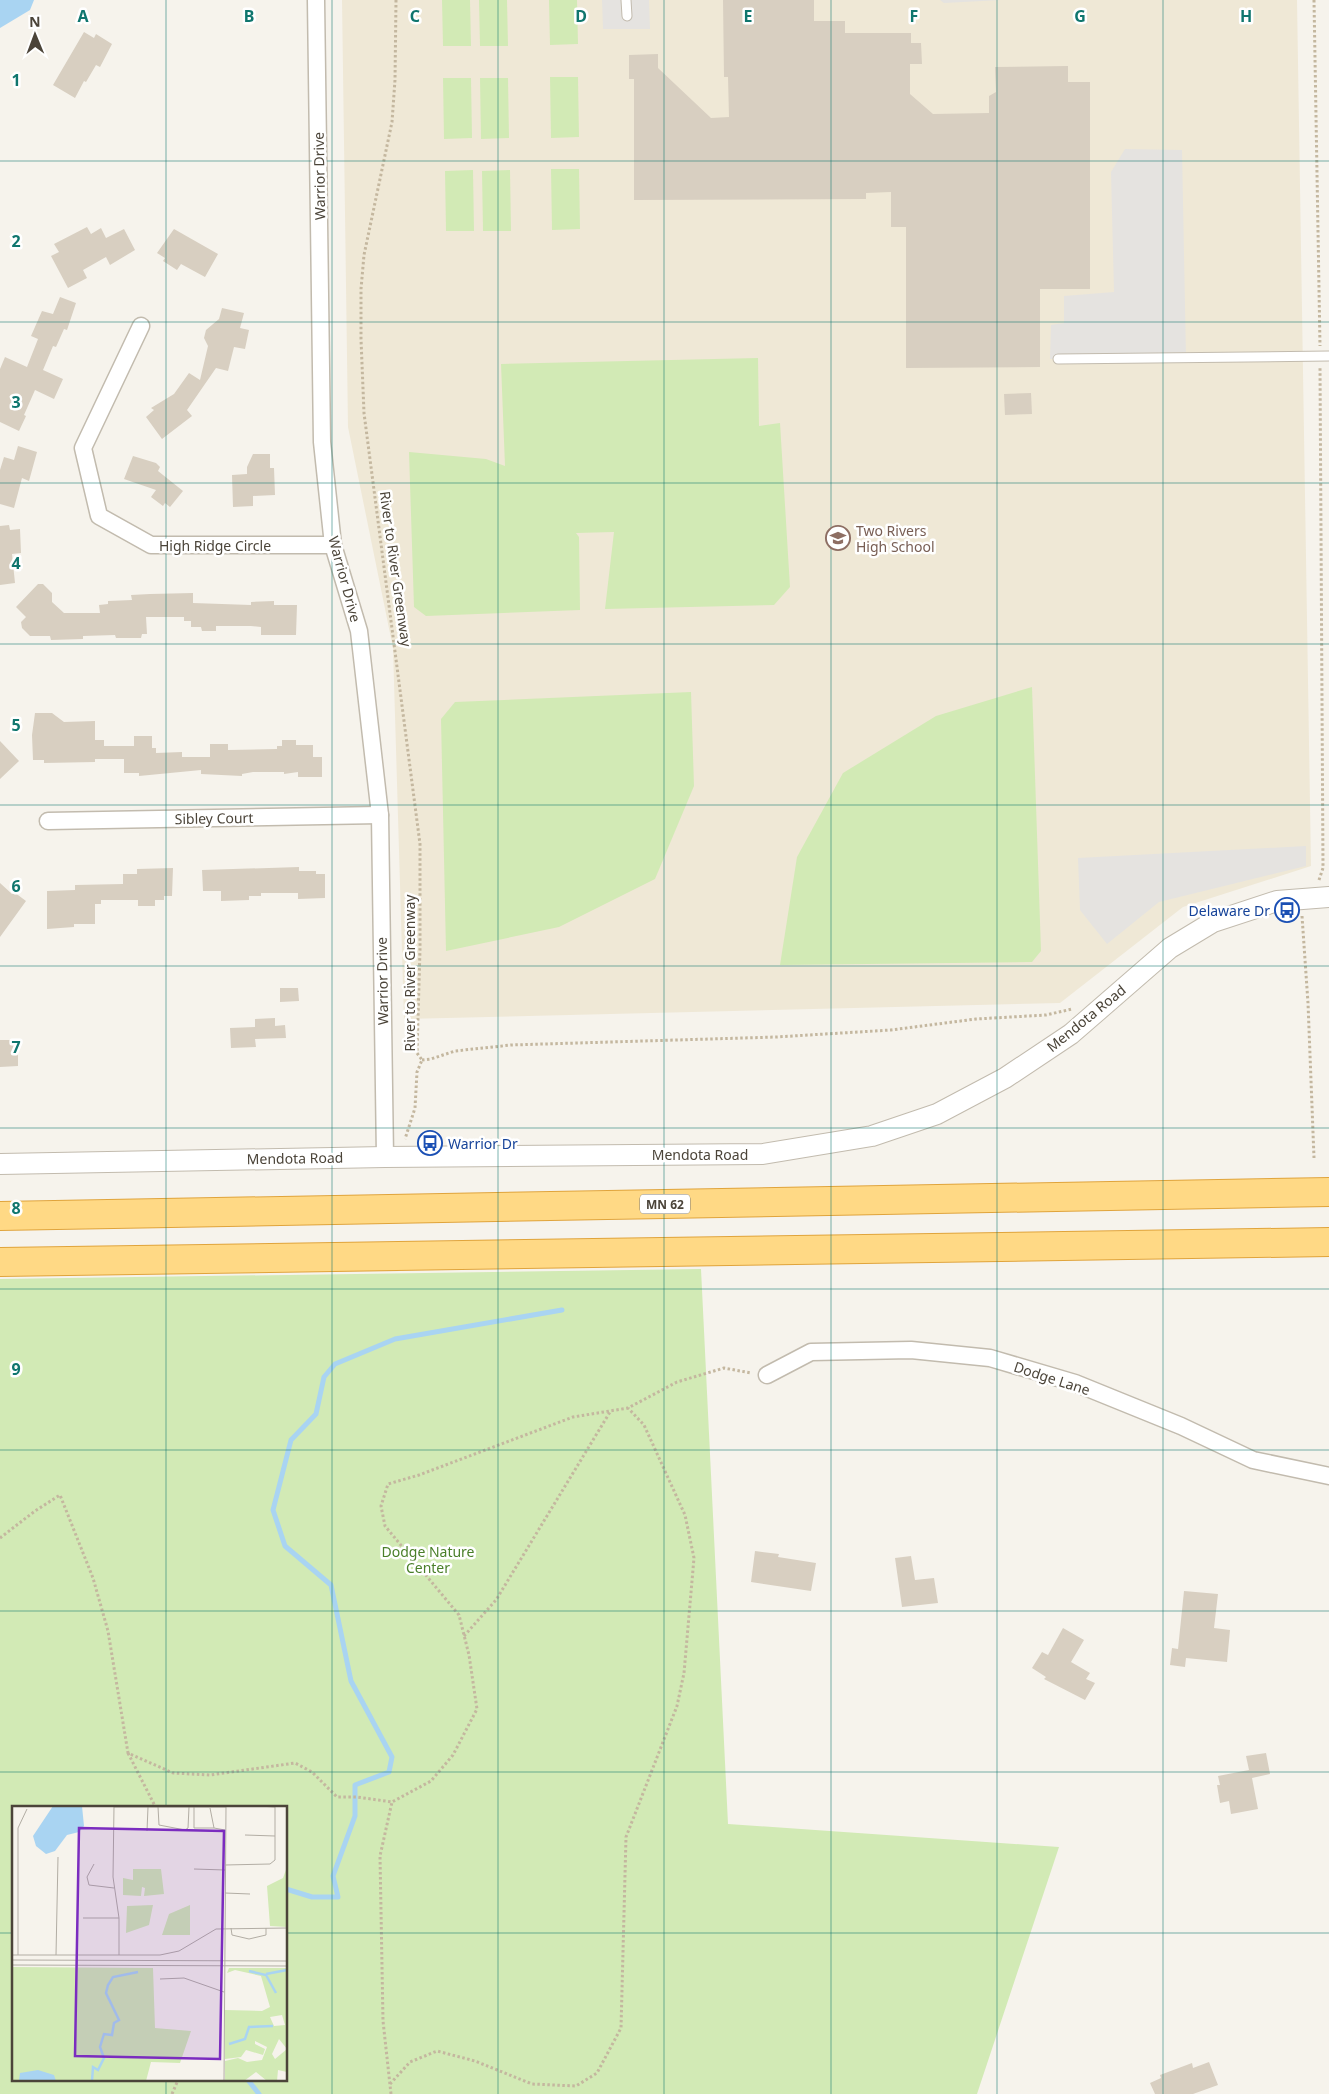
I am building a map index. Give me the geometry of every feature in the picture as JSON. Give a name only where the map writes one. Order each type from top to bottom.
[{"type":"highway","name":"MN 62","points":[[0,1216],[1329,1192]]},
{"type":"highway","points":[[0,1262],[1329,1242]]},
{"type":"street","name":"Warrior Drive","points":[[316,0],[322,442],[333,545],[359,631],[380,815],[385,1157]]},
{"type":"street","name":"High Ridge Circle","points":[[141,326],[83,448],[99,516],[151,544],[333,545]]},
{"type":"street","name":"Sibley Court","points":[[48,822],[380,815]]},
{"type":"street","name":"Mendota Road","points":[[0,1164],[385,1157],[763,1154],[872,1136],[937,1114],[1005,1078],[1071,1034],[1170,948],[1213,922],[1277,901],[1324,890]]},
{"type":"street","name":"Dodge Lane","points":[[767,1375],[811,1352],[911,1350],[990,1358],[1074,1383],[1181,1426],[1253,1460],[1329,1476]]},
{"type":"lane","points":[[626,0],[626,16]]},
{"type":"lane","points":[[1058,358],[1324,357]]},
{"type":"path","name":"River to River Greenway","points":[[396,0],[396,80],[392,122],[364,255],[361,289],[361,339],[364,413],[420,844],[420,949],[417,1053],[422,1060],[417,1072],[415,1108],[405,1140]]},
{"type":"path","points":[[1314,0],[1324,357],[1324,890]]},
{"type":"path","points":[[1302,917],[1308,1003],[1314,1158]]},
{"type":"path","points":[[422,1060],[431,1060],[455,1051],[511,1045],[776,1037],[891,1030],[976,1019],[1046,1015],[1075,1008]]},
{"type":"path","points":[[128,1753],[174,1773],[210,1775],[296,1763],[312,1772],[337,1797],[357,1797],[392,1802],[431,1781],[453,1755],[477,1709],[459,1614],[385,1526],[381,1506],[388,1484],[419,1475],[573,1417],[628,1408],[677,1382],[724,1368],[767,1375]]},
{"type":"path","points":[[390,2084],[410,2062],[437,2051],[475,2061],[532,2084],[576,2086],[597,2073],[621,2028],[626,1837],[677,1706],[684,1673],[694,1558],[685,1515],[644,1425],[628,1408]]},
{"type":"path","points":[[464,1636],[496,1600],[610,1411]]},
{"type":"path","points":[[0,1538],[35,1511],[60,1495],[93,1578],[108,1631],[128,1753],[155,1806]]},
{"type":"path","points":[[391,2094],[382,2022],[380,1856],[392,1802]]},
{"type":"path","points":[[172,2094],[177,2082]]},
{"type":"shaded area","name":"Two Rivers High School","points":[[342,0],[1297,0],[1311,866],[1183,907],[1060,1003],[404,1019],[393,648],[348,427]]},
{"type":"shaded area","points":[[602,0],[649,0],[650,29],[603,29]]},
{"type":"shaded area","points":[[940,0],[1001,0],[944,3]]},
{"type":"shaded area","points":[[1125,149],[1182,150],[1186,358],[1050,359],[1051,325],[1064,323],[1064,296],[1114,292],[1111,172]]},
{"type":"shaded area","points":[[1306,846],[1306,866],[1159,902],[1107,944],[1080,910],[1078,858]]},
{"type":"green space","points":[[442,0],[470,0],[471,46],[443,46]]},
{"type":"green space","points":[[479,0],[507,0],[508,46],[480,46]]},
{"type":"green space","points":[[549,0],[577,0],[578,44],[550,45]]},
{"type":"green space","points":[[550,77],[578,77],[579,137],[551,138]]},
{"type":"green space","points":[[443,78],[471,78],[472,138],[444,139]]},
{"type":"green space","points":[[480,78],[508,78],[509,138],[481,139]]},
{"type":"green space","points":[[551,169],[579,169],[580,229],[552,230]]},
{"type":"green space","points":[[473,170],[474,231],[446,231],[445,171]]},
{"type":"green space","points":[[510,170],[511,231],[483,231],[482,171]]},
{"type":"green space","points":[[758,358],[759,426],[780,423],[790,587],[774,605],[605,609],[614,532],[576,533],[579,537],[580,610],[426,616],[414,607],[409,452],[486,459],[505,466],[501,364]]},
{"type":"green space","points":[[1032,687],[1041,951],[1032,962],[780,965],[797,857],[843,773],[936,716]]},
{"type":"green space","points":[[691,692],[694,786],[655,879],[559,927],[446,951],[441,719],[455,702]]},
{"type":"green space","name":"Dodge Nature Center","points":[[701,1269],[728,1824],[1059,1847],[977,2094],[0,2094],[0,1279]]},
{"type":"water","points":[[0,0],[34,0],[30,10],[0,28]]},
{"type":"building","points":[[723,0],[814,0],[814,21],[845,21],[845,33],[911,33],[911,43],[921,43],[922,64],[910,64],[910,94],[933,114],[989,113],[989,96],[996,92],[995,67],[1068,66],[1068,82],[1090,82],[1090,289],[1040,289],[1040,367],[906,368],[906,227],[891,227],[891,192],[866,193],[866,199],[634,200],[634,79],[629,79],[629,55],[658,54],[658,68],[711,118],[729,117],[728,77],[724,77]]},
{"type":"building","points":[[84,32],[94,38],[96,34],[112,44],[100,67],[96,65],[86,82],[84,81],[75,98],[53,85]]},
{"type":"building","points":[[87,227],[91,234],[101,228],[106,238],[124,229],[135,250],[110,265],[106,257],[83,270],[87,278],[68,288],[51,256],[59,252],[54,244]]},
{"type":"building","points":[[174,229],[218,254],[205,277],[181,264],[177,270],[163,261],[165,258],[157,253]]},
{"type":"building","points":[[60,297],[76,303],[67,330],[64,329],[56,347],[53,346],[43,370],[63,379],[54,399],[35,390],[19,431],[0,422],[0,369],[5,357],[27,367],[38,339],[31,336],[42,311],[53,314]]},
{"type":"building","points":[[222,308],[244,313],[240,328],[249,330],[245,349],[234,347],[228,371],[216,368],[187,410],[192,416],[162,439],[146,417],[154,410],[151,408],[174,394],[189,373],[200,380],[208,346],[204,338],[206,330],[219,319]]},
{"type":"building","points":[[1031,393],[1032,414],[1005,415],[1004,394]]},
{"type":"building","points":[[18,446],[37,452],[29,481],[22,478],[14,508],[0,504],[0,470],[4,457],[14,460]]},
{"type":"building","points":[[253,454],[270,454],[270,468],[274,468],[275,495],[253,496],[253,506],[233,507],[232,475],[247,474],[247,467]]},
{"type":"building","points":[[133,456],[156,463],[160,467],[158,471],[183,491],[170,507],[165,503],[163,506],[151,497],[156,490],[124,479]]},
{"type":"building","points":[[9,525],[10,530],[20,529],[21,553],[12,554],[15,583],[0,585],[0,526]]},
{"type":"building","points":[[38,584],[43,584],[52,593],[52,602],[64,613],[100,613],[99,605],[108,604],[108,601],[132,600],[131,595],[150,594],[193,593],[193,603],[251,605],[251,602],[274,601],[274,605],[297,605],[296,635],[261,635],[261,627],[251,626],[216,626],[216,631],[202,631],[201,627],[191,627],[191,621],[184,621],[184,617],[146,617],[147,634],[142,634],[141,638],[116,638],[115,635],[51,640],[50,636],[30,636],[22,628],[21,622],[26,617],[16,607]]},
{"type":"building","points":[[35,713],[52,713],[64,722],[95,721],[95,740],[104,740],[104,746],[134,746],[134,736],[152,736],[152,748],[156,748],[156,753],[182,752],[182,757],[210,757],[210,744],[228,744],[228,750],[277,749],[277,746],[282,746],[282,740],[296,740],[296,745],[313,745],[313,757],[322,757],[322,777],[298,777],[298,772],[284,774],[284,772],[253,772],[242,774],[242,776],[201,774],[201,770],[139,776],[139,773],[124,773],[124,759],[95,759],[95,762],[44,763],[44,760],[33,760],[32,735]]},
{"type":"building","points":[[0,741],[19,761],[0,779]]},
{"type":"building","points":[[299,867],[299,871],[316,871],[316,874],[325,874],[325,898],[298,899],[298,893],[261,893],[261,896],[249,896],[249,900],[221,901],[221,891],[203,891],[202,870]]},
{"type":"building","points":[[173,868],[172,896],[164,896],[164,900],[155,900],[155,906],[138,906],[138,900],[101,900],[101,904],[95,904],[95,924],[74,924],[74,927],[47,929],[47,891],[75,890],[75,885],[123,884],[123,874],[137,874],[137,869]]},
{"type":"building","points":[[0,883],[12,894],[14,892],[26,901],[0,937]]},
{"type":"building","points":[[280,988],[298,988],[299,1001],[280,1002]]},
{"type":"building","points":[[275,1018],[275,1026],[285,1025],[286,1038],[255,1039],[256,1047],[231,1048],[230,1028],[255,1027],[255,1019]]},
{"type":"building","points":[[0,1040],[18,1040],[18,1066],[0,1067]]},
{"type":"building","points":[[755,1551],[779,1554],[778,1557],[816,1563],[811,1591],[751,1582]]},
{"type":"building","points":[[911,1556],[915,1580],[934,1578],[938,1603],[902,1607],[895,1558]]},
{"type":"building","points":[[1184,1591],[1218,1594],[1214,1628],[1230,1630],[1227,1662],[1186,1658],[1185,1667],[1170,1665],[1172,1648],[1178,1649]]},
{"type":"building","points":[[1063,1628],[1084,1640],[1071,1662],[1090,1673],[1086,1679],[1095,1683],[1085,1700],[1044,1679],[1046,1677],[1032,1668],[1042,1652],[1048,1655]]},
{"type":"building","points":[[1266,1753],[1270,1774],[1252,1778],[1258,1809],[1231,1814],[1229,1801],[1220,1803],[1217,1785],[1220,1785],[1218,1776],[1249,1770],[1246,1756]]},
{"type":"building","points":[[1209,2062],[1218,2085],[1193,2094],[1155,2094],[1150,2083],[1161,2078],[1160,2075],[1192,2063],[1193,2068]]},
{"type":"waterway","points":[[288,1890],[312,1897],[338,1897],[333,1876],[355,1816],[355,1785],[389,1772],[392,1757],[351,1681],[331,1585],[285,1546],[273,1510],[291,1440],[316,1414],[324,1377],[335,1364],[395,1339],[562,1310]]},
{"type":"waterway","points":[[250,2082],[259,2094]]},
{"type":"place","name":"Two Rivers High School","points":[[838,538]]},
{"type":"place","name":"Delaware Dr","points":[[1287,910]]},
{"type":"place","name":"Warrior Dr","points":[[430,1143]]}]
